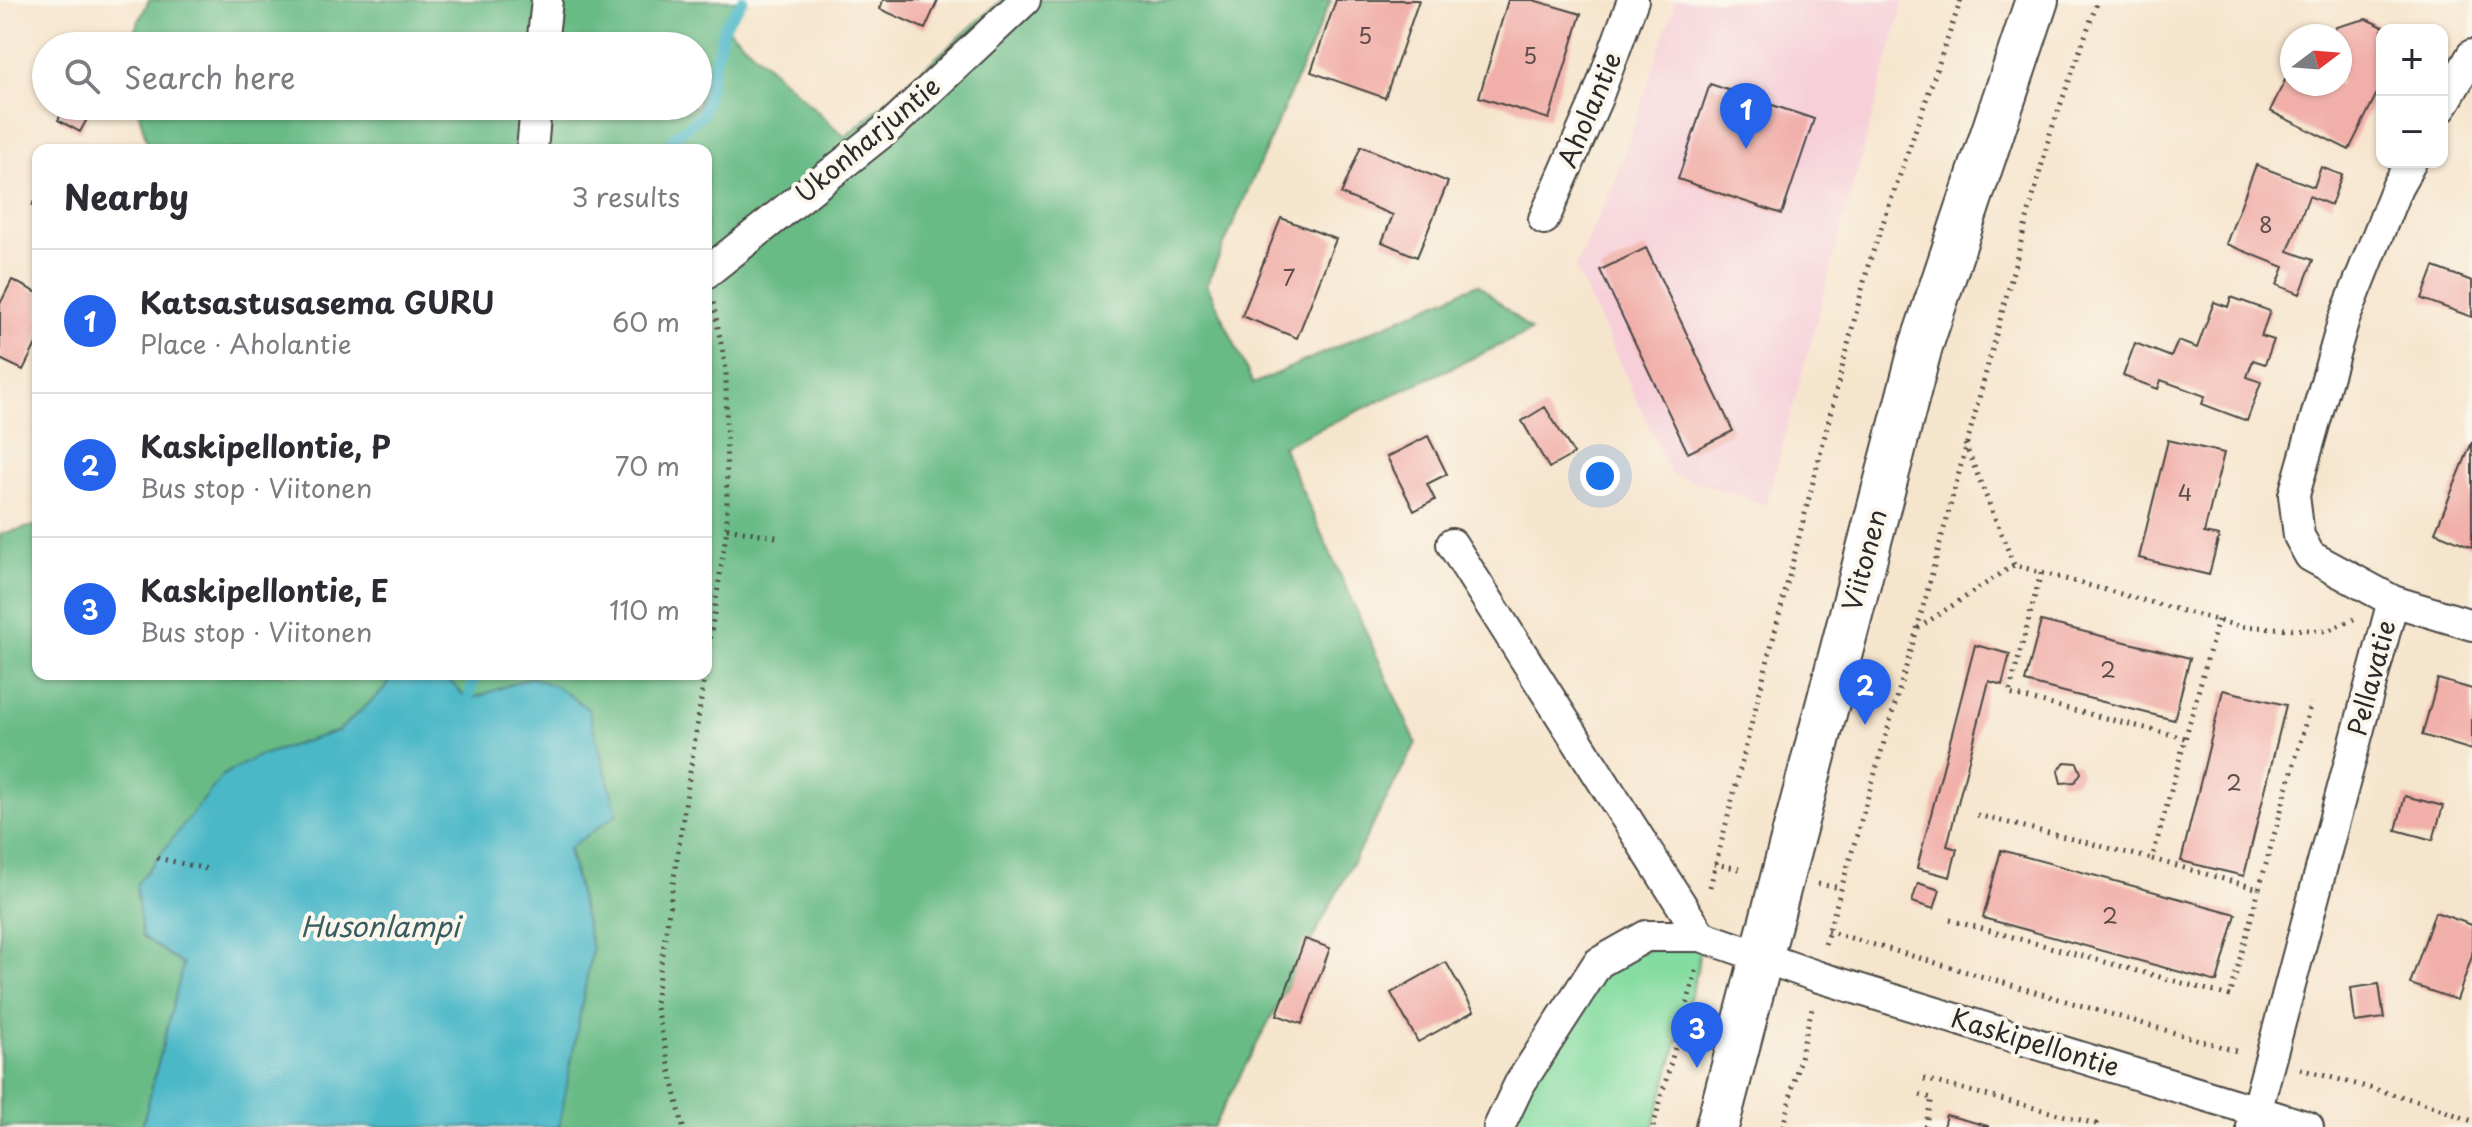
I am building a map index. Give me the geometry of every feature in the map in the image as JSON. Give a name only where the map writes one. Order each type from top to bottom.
[{"type":"main road","name":"Viitonen","points":[[1717,1127],[1921,346],[2037,0]]},
{"type":"street","points":[[544,32],[547,0]]},
{"type":"street","name":"Ukonharjuntie","points":[[712,268],[893,124],[1025,0]]},
{"type":"street","name":"Aholantie","points":[[1544,219],[1597,98],[1633,0]]},
{"type":"street","points":[[2448,97],[2472,55]]},
{"type":"street","points":[[533,144],[535,120]]},
{"type":"street","name":"Pellavatie","points":[[2254,1119],[2393,601],[2310,556],[2299,536],[2294,495],[2343,322],[2397,187],[2408,168]]},
{"type":"street","points":[[1452,544],[1701,936]]},
{"type":"street","points":[[2393,601],[2472,625]]},
{"type":"street","name":"Kaskipellontie","points":[[1499,1127],[1519,1085],[1598,963],[1646,936],[1701,936],[2254,1119],[2308,1127]]},
{"type":"path","points":[[1653,1127],[1697,972],[1714,864],[1868,266],[1961,0]]},
{"type":"path","points":[[1783,1127],[1827,931],[1917,629],[2050,134],[2098,0]]},
{"type":"path","points":[[712,298],[726,369],[727,528],[712,627]]},
{"type":"path","points":[[1965,444],[2014,565]]},
{"type":"path","points":[[727,528],[782,538]]},
{"type":"path","points":[[1917,629],[2014,565],[2238,626],[2327,631],[2393,601]]},
{"type":"path","points":[[2041,573],[2009,694],[2185,738]]},
{"type":"path","points":[[2152,859],[2218,620]]},
{"type":"path","points":[[683,1127],[655,1003],[704,680]]},
{"type":"path","points":[[1950,920],[2230,996],[2311,703]]},
{"type":"path","points":[[1977,815],[2259,889]]},
{"type":"path","points":[[157,858],[207,869]]},
{"type":"path","points":[[1827,931],[2418,1101],[2472,1121]]},
{"type":"path","points":[[1924,1079],[2096,1124],[2095,1127]]},
{"type":"path","points":[[1920,1095],[1932,1098],[1925,1127]]},
{"type":"shaded area","points":[[1676,0],[1904,0],[1766,505],[1671,474],[1575,267],[1614,184]]},
{"type":"green space","points":[[149,0],[743,0],[725,26],[845,137],[1002,0],[1331,0],[1207,284],[1253,384],[1478,284],[1531,331],[1282,446],[1416,743],[1213,1127],[559,1127],[592,950],[532,680],[712,680],[712,144],[147,144],[141,120],[712,120],[712,32],[134,32]]},
{"type":"green space","points":[[32,526],[32,680],[390,680],[385,689],[338,731],[256,757],[142,936],[183,965],[142,1127],[0,1127],[0,534]]},
{"type":"green space","points":[[449,680],[523,680],[468,700]]},
{"type":"green space","points":[[1701,936],[1697,972],[1653,1127],[1499,1127],[1598,963]]},
{"type":"water","name":"Husonlampi","points":[[390,680],[449,680],[468,700],[523,680],[539,680],[559,688],[588,709],[617,814],[568,849],[592,949],[559,1127],[142,1127],[183,965],[142,936],[136,885],[223,775],[256,757],[338,731],[385,689]]},
{"type":"building","points":[[883,0],[938,0],[925,29],[880,9]]},
{"type":"building","points":[[1336,0],[1419,0],[1385,98],[1311,72]]},
{"type":"building","points":[[1508,0],[1533,0],[1581,14],[1549,119],[1479,97]]},
{"type":"building","points":[[2366,19],[2377,24],[2376,95],[2349,150],[2270,111],[2280,90],[2280,96],[2352,96],[2352,24],[2347,24]]},
{"type":"building","points":[[1710,84],[1814,119],[1782,214],[1678,179]]},
{"type":"building","points":[[58,120],[86,120],[80,132]]},
{"type":"building","points":[[1361,146],[1448,182],[1417,257],[1382,242],[1393,215],[1341,194]]},
{"type":"building","points":[[2256,165],[2314,187],[2321,167],[2342,175],[2331,205],[2309,196],[2288,251],[2313,260],[2300,294],[2277,285],[2284,267],[2226,244]]},
{"type":"building","points":[[1281,218],[1336,239],[1297,338],[1242,316]]},
{"type":"building","points":[[1646,248],[1733,431],[1688,453],[1600,270]]},
{"type":"building","points":[[2434,267],[2472,281],[2472,317],[2422,299]]},
{"type":"building","points":[[12,280],[32,290],[32,352],[23,370],[0,359],[0,304]]},
{"type":"building","points":[[2231,297],[2270,311],[2261,336],[2274,340],[2265,364],[2253,360],[2247,377],[2261,382],[2247,421],[2202,404],[2205,396],[2161,380],[2158,389],[2123,376],[2135,343],[2171,357],[2178,341],[2197,348],[2214,302],[2228,307]]},
{"type":"building","points":[[1545,407],[1574,454],[1549,468],[1522,421]]},
{"type":"building","points":[[1428,436],[1447,474],[1427,484],[1435,500],[1414,511],[1387,457]]},
{"type":"building","points":[[2168,440],[2224,453],[2204,533],[2219,536],[2209,575],[2139,558]]},
{"type":"building","points":[[2472,442],[2472,547],[2435,532]]},
{"type":"building","points":[[2041,621],[2190,658],[2174,720],[2025,682]]},
{"type":"building","points":[[1975,645],[2010,654],[2002,685],[1989,681],[1947,846],[1957,849],[1950,877],[1917,868]]},
{"type":"building","points":[[2438,679],[2472,689],[2472,750],[2422,735]]},
{"type":"building","points":[[2223,690],[2286,705],[2244,876],[2181,861]]},
{"type":"building","points":[[2065,762],[2077,763],[2081,773],[2075,782],[2061,783],[2058,771]]},
{"type":"building","points":[[2405,796],[2443,806],[2433,840],[2396,830]]},
{"type":"building","points":[[2001,850],[2236,914],[2217,982],[1983,918]]},
{"type":"building","points":[[1918,883],[1940,890],[1934,909],[1912,902]]},
{"type":"building","points":[[2435,912],[2472,925],[2472,956],[2457,1000],[2410,984]]},
{"type":"building","points":[[1305,939],[1330,948],[1302,1024],[1277,1015]]},
{"type":"building","points":[[1446,962],[1474,1011],[1418,1042],[1391,993]]},
{"type":"building","points":[[2379,984],[2384,1018],[2355,1022],[2351,988]]},
{"type":"building","points":[[1946,1115],[1988,1126],[1988,1127],[1943,1127]]},
{"type":"waterway","points":[[712,75],[724,26],[743,0]]},
{"type":"waterway","points":[[671,144],[675,136],[696,120]]},
{"type":"waterway","points":[[468,700],[473,680]]},
{"type":"place","name":"Katsastusasema GURU","points":[[1746,149]]},
{"type":"place","name":"Kaskipellontie, P","points":[[1865,725]]},
{"type":"place","name":"Kaskipellontie, E","points":[[1697,1068]]}]
